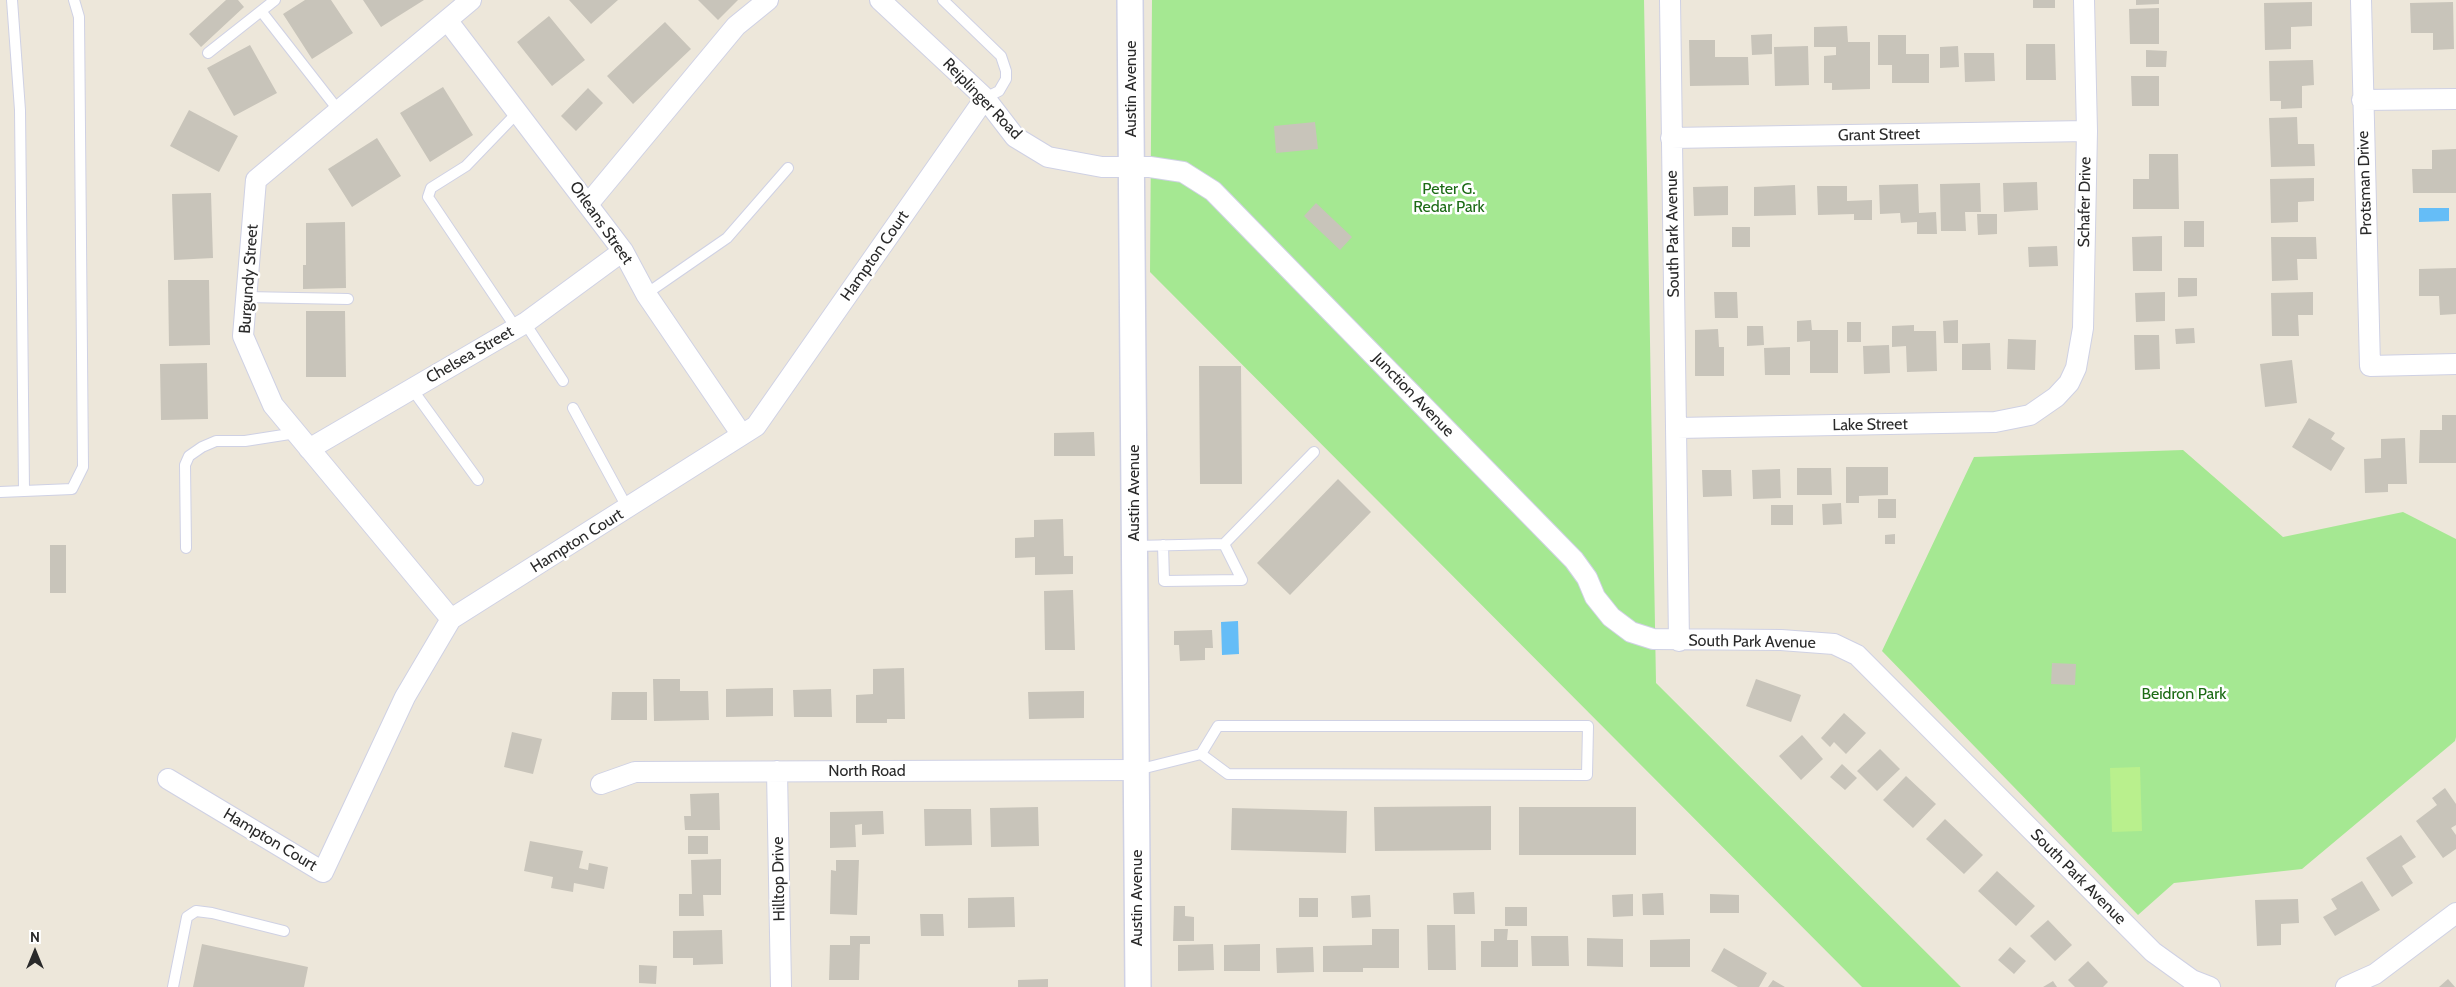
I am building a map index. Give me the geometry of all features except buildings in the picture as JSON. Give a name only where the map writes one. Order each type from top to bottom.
[{"type":"street","name":"Burgundy Street","points":[[451,619],[273,405],[243,336],[256,180],[471,0]]},
{"type":"street","points":[[589,203],[736,26],[768,0]]},
{"type":"street","name":"Reiplinger Road","points":[[880,0],[985,98],[1015,137],[1048,157],[1102,167],[1132,167]]},
{"type":"street","name":"Austin Avenue","points":[[1130,0],[1138,987]]},
{"type":"street","name":"South Park Avenue","points":[[1670,0],[1670,138],[1677,428],[1679,641],[1781,640],[1834,644],[1856,655],[2153,952],[2192,980],[2210,987]]},
{"type":"street","name":"Schafer Drive","points":[[2056,397],[2069,383],[2076,368],[2084,328],[2087,131],[2084,0]]},
{"type":"street","name":"Protsman Drive","points":[[2361,0],[2370,366],[2456,364]]},
{"type":"street","name":"Orleans Street","points":[[447,20],[517,113],[589,203],[623,251],[646,294],[742,435]]},
{"type":"street","name":"Hampton Court","points":[[168,779],[323,872],[405,697],[451,619],[756,426],[985,98]]},
{"type":"street","points":[[2362,100],[2456,99]]},
{"type":"street","name":"Grant Street","points":[[1670,138],[2087,131]]},
{"type":"street","name":"Junction Avenue","points":[[1132,167],[1150,167],[1183,172],[1213,191],[1574,560],[1588,578],[1595,597],[1611,617],[1631,632],[1653,638],[1679,641]]},
{"type":"street","name":"Chelsea Street","points":[[309,449],[521,325],[623,251]]},
{"type":"street","name":"Lake Street","points":[[1677,428],[1995,422],[2030,415],[2056,397]]},
{"type":"street","name":"North Road","points":[[601,784],[635,772],[1136,770]]},
{"type":"street","name":"Hilltop Drive","points":[[777,771],[781,987]]},
{"type":"street","points":[[2346,987],[2375,974],[2456,913]]},
{"type":"lane","points":[[12,0],[20,110],[24,491]]},
{"type":"lane","points":[[0,492],[72,489],[83,467],[79,17],[74,0]]},
{"type":"lane","points":[[208,53],[275,0]]},
{"type":"lane","points":[[943,0],[1001,56],[1006,71],[1006,80],[1000,91],[985,98]]},
{"type":"lane","points":[[261,11],[339,111]]},
{"type":"lane","points":[[517,113],[466,166],[431,188],[428,197],[563,381]]},
{"type":"lane","points":[[646,294],[727,238],[788,168]]},
{"type":"lane","points":[[246,297],[348,298]]},
{"type":"lane","points":[[412,389],[478,480]]},
{"type":"lane","points":[[572,408],[628,508]]},
{"type":"lane","points":[[186,548],[185,465],[189,456],[202,446],[216,441],[245,441],[296,433]]},
{"type":"lane","points":[[1134,546],[1224,544],[1314,452]]},
{"type":"lane","points":[[1163,545],[1164,581],[1242,580],[1224,544]]},
{"type":"lane","points":[[1136,770],[1201,754],[1218,726],[1588,726],[1587,775],[1228,774],[1201,754]]},
{"type":"lane","points":[[173,987],[187,917],[196,911],[212,913],[284,931]]},
{"type":"green space","name":"Peter G. Redar Park","points":[[1152,0],[1644,0],[1656,683],[1961,987],[1862,987],[1150,272]]},
{"type":"green space","name":"Beidron Park","points":[[2183,450],[2283,537],[2403,512],[2456,539],[2456,737],[2455,741],[2302,869],[2174,883],[2138,915],[1882,651],[1974,457]]},
{"type":"green space","points":[[2140,767],[2142,831],[2112,832],[2110,768]]},
{"type":"water","points":[[2419,208],[2449,208],[2449,221],[2419,222]]},
{"type":"water","points":[[1238,621],[1239,654],[1222,655],[1221,622]]}]
